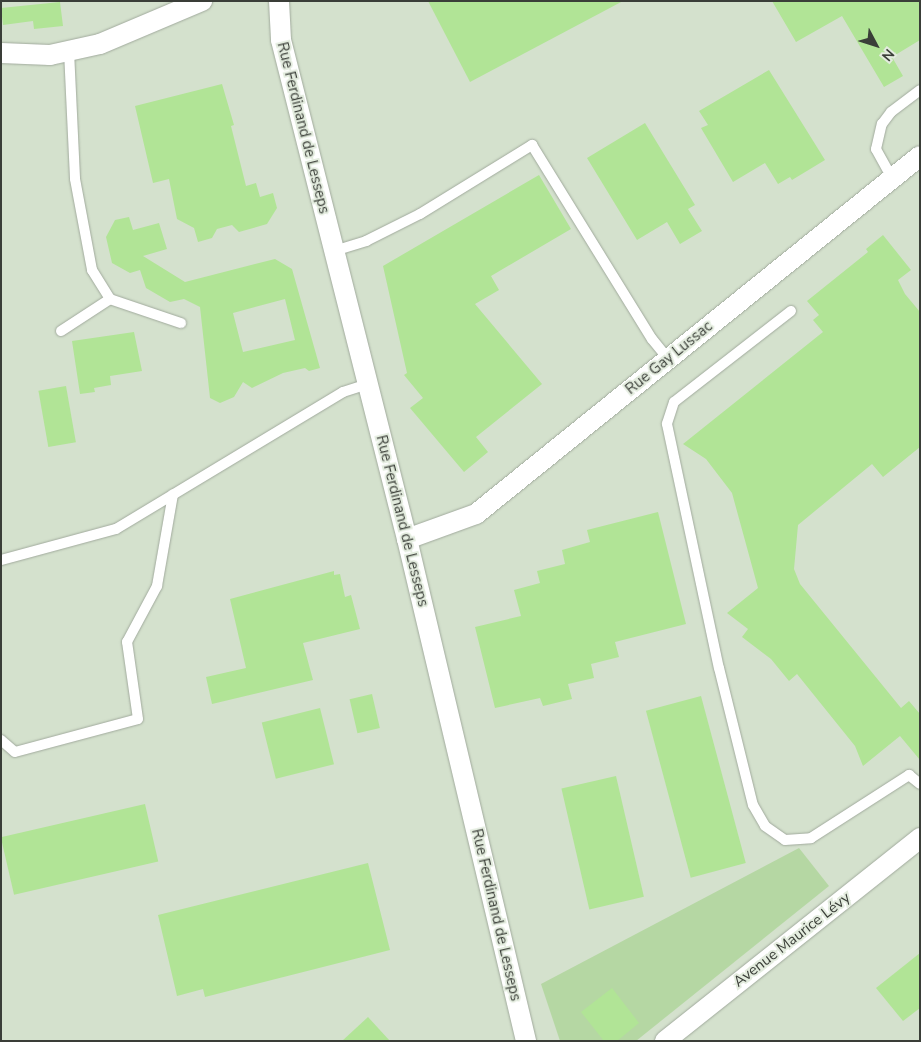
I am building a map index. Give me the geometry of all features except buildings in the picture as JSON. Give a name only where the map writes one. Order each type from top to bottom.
[{"type":"street","points":[[1,53],[50,55],[100,44],[202,1]]},
{"type":"street","name":"Rue Ferdinand de Lesseps","points":[[279,1],[281,40],[407,539],[526,1041]]},
{"type":"street","name":"Rue Gay Lussac","points":[[407,539],[476,514],[920,156]]},
{"type":"street","name":"Avenue Maurice Lévy","points":[[675,1038],[920,838]]},
{"type":"lane","points":[[69,51],[75,179],[92,270],[110,299],[181,323]]},
{"type":"lane","points":[[892,178],[876,149],[882,124],[891,112],[920,90]]},
{"type":"lane","points":[[334,251],[366,242],[420,214],[532,145],[652,339],[668,359]]},
{"type":"lane","points":[[61,331],[110,299]]},
{"type":"lane","points":[[791,311],[674,402],[667,424],[719,668],[753,805],[765,826],[785,840],[811,838],[909,775],[920,784]]},
{"type":"lane","points":[[1,560],[116,529],[343,392],[368,384]]},
{"type":"lane","points":[[1,740],[15,752],[138,719],[126,642],[157,586],[173,494]]},
{"type":"shaded area","points":[[1,1],[920,1],[920,1041],[1,1041]]},
{"type":"green space","points":[[799,848],[829,886],[636,1041],[560,1041],[541,984]]}]
